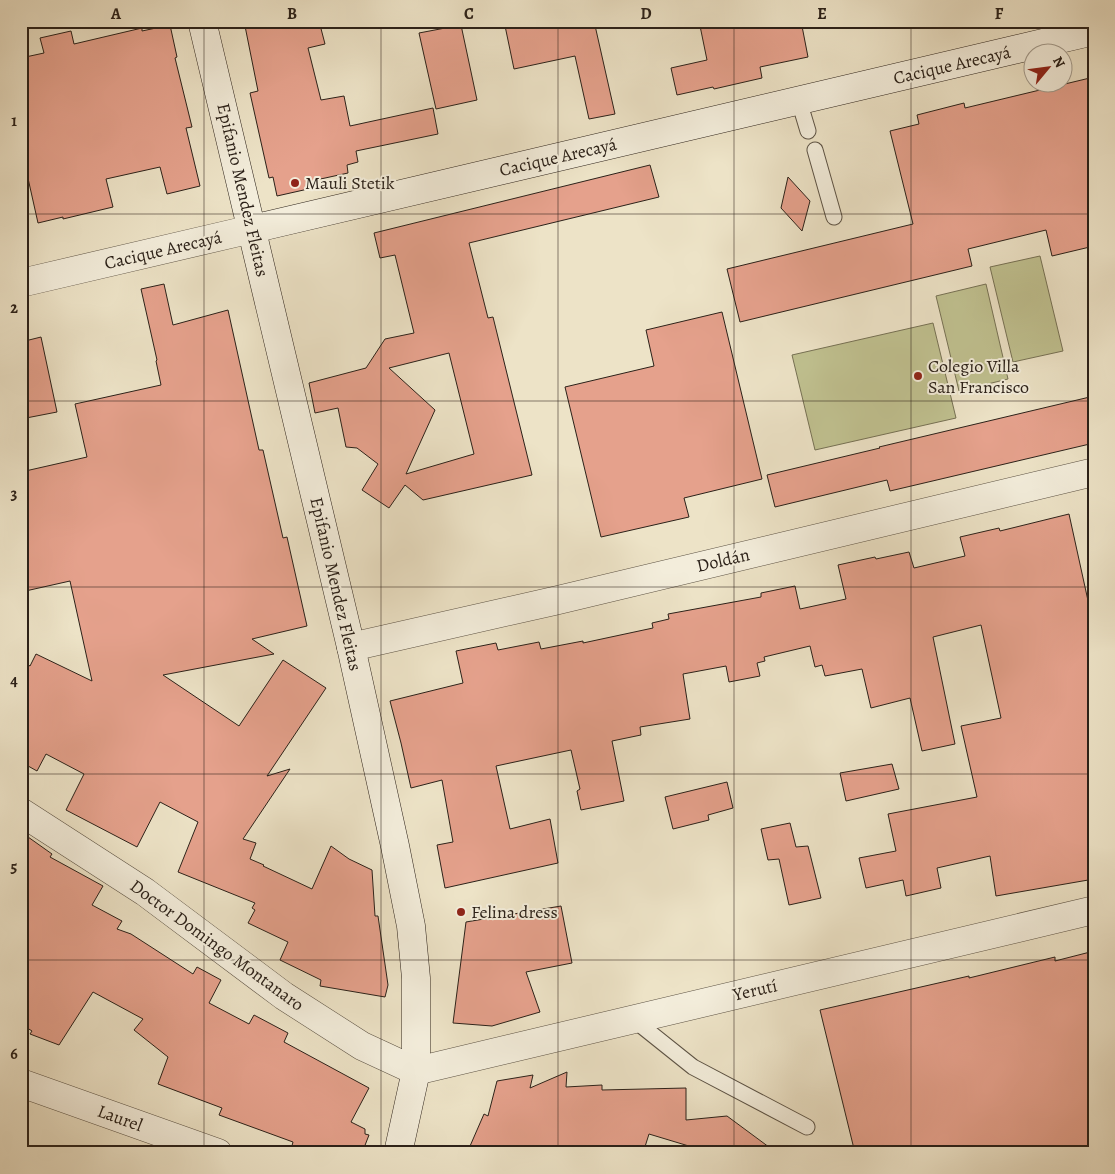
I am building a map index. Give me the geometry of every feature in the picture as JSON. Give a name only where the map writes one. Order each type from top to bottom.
[{"type":"street","name":"Epifanio Mendez Fleitas","points":[[202,21],[351,647],[411,926],[416,978],[416,1071],[402,1151]]},
{"type":"street","name":"Cacique Arecayá","points":[[21,283],[1094,31]]},
{"type":"street","name":"Doldán","points":[[351,647],[1094,472]]},
{"type":"street","name":"Doctor Domingo Montanaro","points":[[21,812],[145,892],[284,996],[362,1046],[416,1071]]},
{"type":"street","name":"Yerutí","points":[[416,1071],[1094,910]]},
{"type":"street","name":"Laurel","points":[[21,1083],[218,1153]]},
{"type":"lane","points":[[799,101],[808,131]]},
{"type":"lane","points":[[815,150],[834,217]]},
{"type":"lane","points":[[633,1019],[693,1067],[807,1126]]},
{"type":"green space","points":[[1040,256],[1063,351],[1013,362],[990,267]]},
{"type":"green space","points":[[986,284],[1008,379],[959,391],[936,296]]},
{"type":"green space","points":[[933,323],[956,418],[815,450],[792,355]]},
{"type":"building","points":[[244,21],[319,21],[325,44],[308,48],[321,100],[344,96],[350,126],[433,108],[438,134],[356,151],[358,162],[347,165],[348,173],[316,180],[317,187],[277,196],[273,177],[269,178],[250,93],[258,91]]},
{"type":"building","points":[[504,21],[594,21],[615,114],[589,119],[575,56],[514,69]]},
{"type":"building","points":[[699,21],[801,21],[808,57],[760,67],[762,78],[677,95],[671,68],[707,60]]},
{"type":"building","points":[[170,25],[177,57],[175,58],[192,127],[186,128],[200,186],[167,194],[160,167],[106,179],[113,207],[38,223],[21,147],[21,58],[44,53],[40,38],[71,31],[74,44],[142,28],[142,31]]},
{"type":"building","points":[[461,25],[477,100],[436,109],[419,33]]},
{"type":"building","points":[[1094,77],[1094,246],[1052,256],[1046,230],[968,249],[972,266],[740,322],[727,269],[913,224],[890,131],[919,124],[917,115],[964,103],[965,108],[1032,92],[1072,92],[1072,82]]},
{"type":"building","points":[[650,165],[659,197],[469,243],[488,318],[493,317],[532,475],[423,500],[405,485],[389,508],[362,490],[378,464],[357,448],[346,447],[338,408],[315,413],[309,383],[366,368],[385,339],[414,333],[395,255],[380,258],[374,233]],"holes":[[[449,353],[474,454],[406,474],[435,410],[389,368]]]},
{"type":"building","points":[[788,177],[810,201],[802,231],[781,208]]},
{"type":"building","points":[[164,284],[173,325],[228,310],[259,450],[263,450],[283,538],[287,537],[307,626],[252,639],[274,654],[163,675],[239,726],[283,660],[326,688],[267,776],[290,769],[243,839],[256,843],[250,859],[312,889],[331,846],[349,859],[372,870],[375,916],[378,916],[388,985],[385,997],[320,986],[321,980],[280,960],[288,942],[248,923],[255,910],[252,908],[255,903],[178,872],[198,822],[160,802],[137,847],[66,810],[84,774],[46,754],[37,771],[21,762],[21,661],[30,666],[36,654],[92,681],[70,581],[21,592],[21,472],[87,457],[75,404],[161,385],[141,289]]},
{"type":"building","points":[[722,312],[762,479],[684,498],[689,517],[601,537],[565,387],[654,366],[646,330]]},
{"type":"building","points":[[41,337],[57,412],[21,419],[21,342]]},
{"type":"building","points":[[1094,396],[1094,443],[890,491],[887,480],[775,507],[767,475]]},
{"type":"building","points":[[1069,514],[1094,628],[1094,879],[996,896],[990,856],[937,868],[941,888],[906,896],[903,880],[866,888],[859,858],[896,851],[888,814],[977,797],[961,726],[1001,718],[981,625],[933,637],[955,744],[922,751],[910,698],[871,708],[862,669],[825,676],[822,665],[815,667],[810,646],[764,657],[765,661],[757,663],[760,676],[729,682],[726,666],[683,674],[690,719],[640,727],[641,735],[612,741],[624,801],[581,810],[577,791],[580,789],[571,750],[496,766],[510,829],[550,819],[558,863],[445,888],[437,845],[453,842],[442,780],[411,788],[390,701],[463,683],[456,651],[496,643],[498,650],[539,642],[541,649],[583,641],[583,643],[653,628],[652,623],[669,619],[668,614],[761,597],[761,593],[795,586],[800,609],[846,599],[838,565],[909,552],[914,568],[965,556],[960,537],[999,528],[1000,531]]},
{"type":"building","points":[[892,764],[899,789],[846,801],[840,773]]},
{"type":"building","points":[[727,782],[733,808],[708,815],[709,820],[673,829],[665,797]]},
{"type":"building","points":[[790,823],[796,847],[808,846],[821,898],[789,905],[779,859],[768,860],[761,829]]},
{"type":"building","points":[[21,832],[52,854],[50,857],[103,886],[92,905],[122,921],[117,929],[131,934],[193,974],[197,967],[221,980],[209,1003],[249,1024],[254,1015],[288,1033],[284,1042],[369,1088],[351,1122],[365,1129],[365,1134],[369,1135],[362,1153],[290,1153],[293,1142],[219,1115],[222,1108],[158,1084],[168,1057],[134,1030],[143,1019],[93,992],[59,1045],[30,1034],[32,1031],[21,1024]]},
{"type":"building","points":[[561,906],[572,963],[526,972],[540,1012],[492,1026],[453,1023],[466,922]]},
{"type":"building","points":[[1094,951],[1094,1153],[855,1153],[820,1010],[969,976],[969,978],[1055,957],[1055,961]]},
{"type":"building","points":[[567,1072],[566,1087],[602,1085],[602,1090],[686,1088],[686,1120],[727,1116],[777,1153],[712,1153],[649,1134],[643,1153],[467,1153],[484,1114],[488,1116],[497,1081],[533,1075],[530,1088]]},
{"type":"place","name":"Mauli Stetik","points":[[295,183]]},
{"type":"place","name":"Colegio Villa San Francisco","points":[[918,376]]},
{"type":"place","name":"Felina dress","points":[[461,912]]}]
